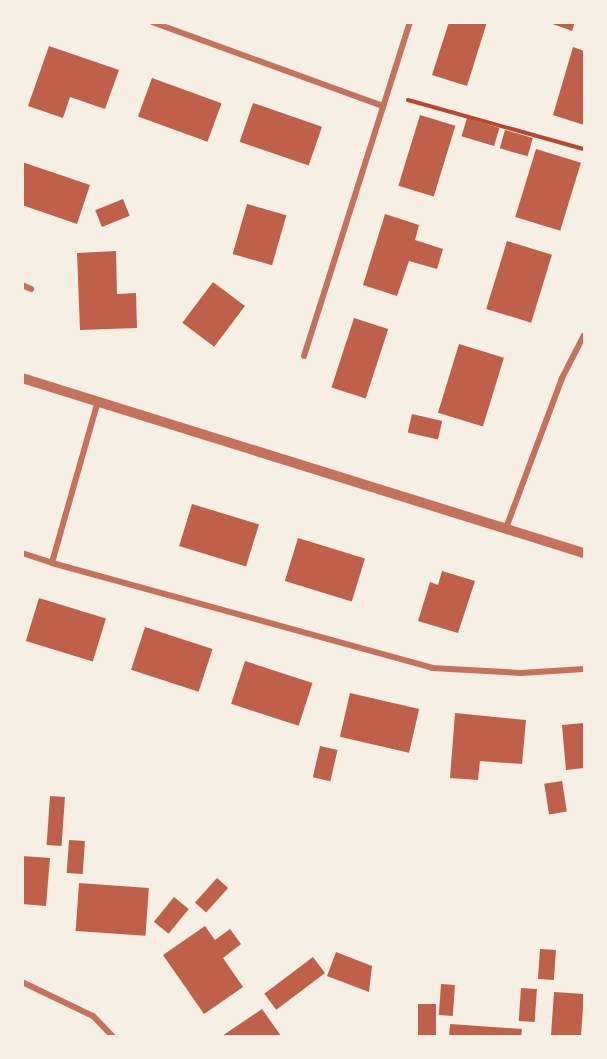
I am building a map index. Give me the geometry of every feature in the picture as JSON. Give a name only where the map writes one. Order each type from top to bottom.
[{"type":"street","points":[[152,22],[383,106]]},
{"type":"street","points":[[304,356],[410,22]]},
{"type":"street","points":[[22,285],[31,289]]},
{"type":"street","points":[[506,528],[562,378],[585,334]]},
{"type":"street","points":[[22,378],[585,553]]},
{"type":"street","points":[[52,563],[98,401]]},
{"type":"street","points":[[22,552],[52,563],[432,668],[521,674],[585,669]]},
{"type":"street","points":[[22,982],[93,1016],[112,1036]]},
{"type":"path","points":[[386,95],[585,149]]},
{"type":"building","points":[[449,22],[487,22],[467,86],[432,75]]},
{"type":"building","points":[[547,22],[575,22],[572,31]]},
{"type":"building","points":[[49,46],[119,70],[105,109],[70,97],[63,118],[28,106]]},
{"type":"building","points":[[573,47],[584,51],[584,125],[553,115]]},
{"type":"building","points":[[152,78],[222,103],[208,142],[138,117]]},
{"type":"building","points":[[253,103],[322,127],[309,166],[240,142]]},
{"type":"building","points":[[420,115],[455,126],[434,197],[398,186]]},
{"type":"building","points":[[467,118],[500,128],[494,146],[461,136]]},
{"type":"building","points":[[505,130],[533,138],[528,156],[500,148]]},
{"type":"building","points":[[536,149],[581,163],[560,231],[515,217]]},
{"type":"building","points":[[22,162],[90,185],[77,224],[22,205]]},
{"type":"building","points":[[123,199],[130,216],[102,227],[95,210]]},
{"type":"building","points":[[247,204],[286,215],[272,265],[233,254]]},
{"type":"building","points":[[385,214],[419,225],[415,240],[443,249],[437,269],[409,261],[397,296],[363,285]]},
{"type":"building","points":[[507,241],[552,255],[531,323],[486,309]]},
{"type":"building","points":[[116,251],[117,294],[136,293],[137,328],[80,330],[77,253]]},
{"type":"building","points":[[213,282],[245,306],[214,347],[182,323]]},
{"type":"building","points":[[354,318],[388,329],[366,399],[331,387]]},
{"type":"building","points":[[459,344],[504,358],[483,427],[438,413]]},
{"type":"building","points":[[412,414],[442,421],[438,439],[408,433]]},
{"type":"building","points":[[192,504],[259,524],[246,567],[179,546]]},
{"type":"building","points":[[298,538],[365,558],[352,601],[285,581]]},
{"type":"building","points":[[442,571],[475,581],[458,633],[418,621],[430,582],[438,585]]},
{"type":"building","points":[[39,598],[106,618],[93,661],[26,641]]},
{"type":"building","points":[[145,627],[213,649],[199,692],[131,670]]},
{"type":"building","points":[[245,661],[313,683],[299,726],[231,704]]},
{"type":"building","points":[[350,693],[419,709],[409,753],[340,737]]},
{"type":"building","points":[[455,713],[526,720],[522,764],[480,761],[478,780],[450,778]]},
{"type":"building","points":[[584,723],[584,768],[566,770],[562,725]]},
{"type":"building","points":[[320,746],[338,750],[330,781],[313,777]]},
{"type":"building","points":[[562,781],[567,812],[549,814],[544,784]]},
{"type":"building","points":[[50,796],[65,797],[62,846],[47,845]]},
{"type":"building","points":[[69,840],[85,841],[83,874],[67,873]]},
{"type":"building","points":[[22,856],[50,858],[46,906],[22,904]]},
{"type":"building","points":[[217,878],[228,888],[206,913],[195,903]]},
{"type":"building","points":[[79,883],[149,888],[145,936],[76,931]]},
{"type":"building","points":[[174,897],[189,909],[169,934],[154,922]]},
{"type":"building","points":[[205,926],[215,940],[230,929],[241,944],[223,958],[243,987],[204,1014],[163,955]]},
{"type":"building","points":[[540,949],[556,950],[554,980],[538,979]]},
{"type":"building","points":[[336,952],[372,966],[369,992],[327,976]]},
{"type":"building","points":[[313,957],[325,973],[276,1010],[264,994]]},
{"type":"building","points":[[441,984],[455,985],[453,1016],[439,1015]]},
{"type":"building","points":[[521,988],[537,989],[535,1022],[519,1021]]},
{"type":"building","points":[[554,992],[584,994],[581,1036],[551,1036]]},
{"type":"building","points":[[418,1004],[436,1004],[436,1036],[418,1036]]},
{"type":"building","points":[[262,1009],[281,1036],[222,1036]]},
{"type":"building","points":[[450,1024],[522,1029],[521,1036],[449,1036]]}]
